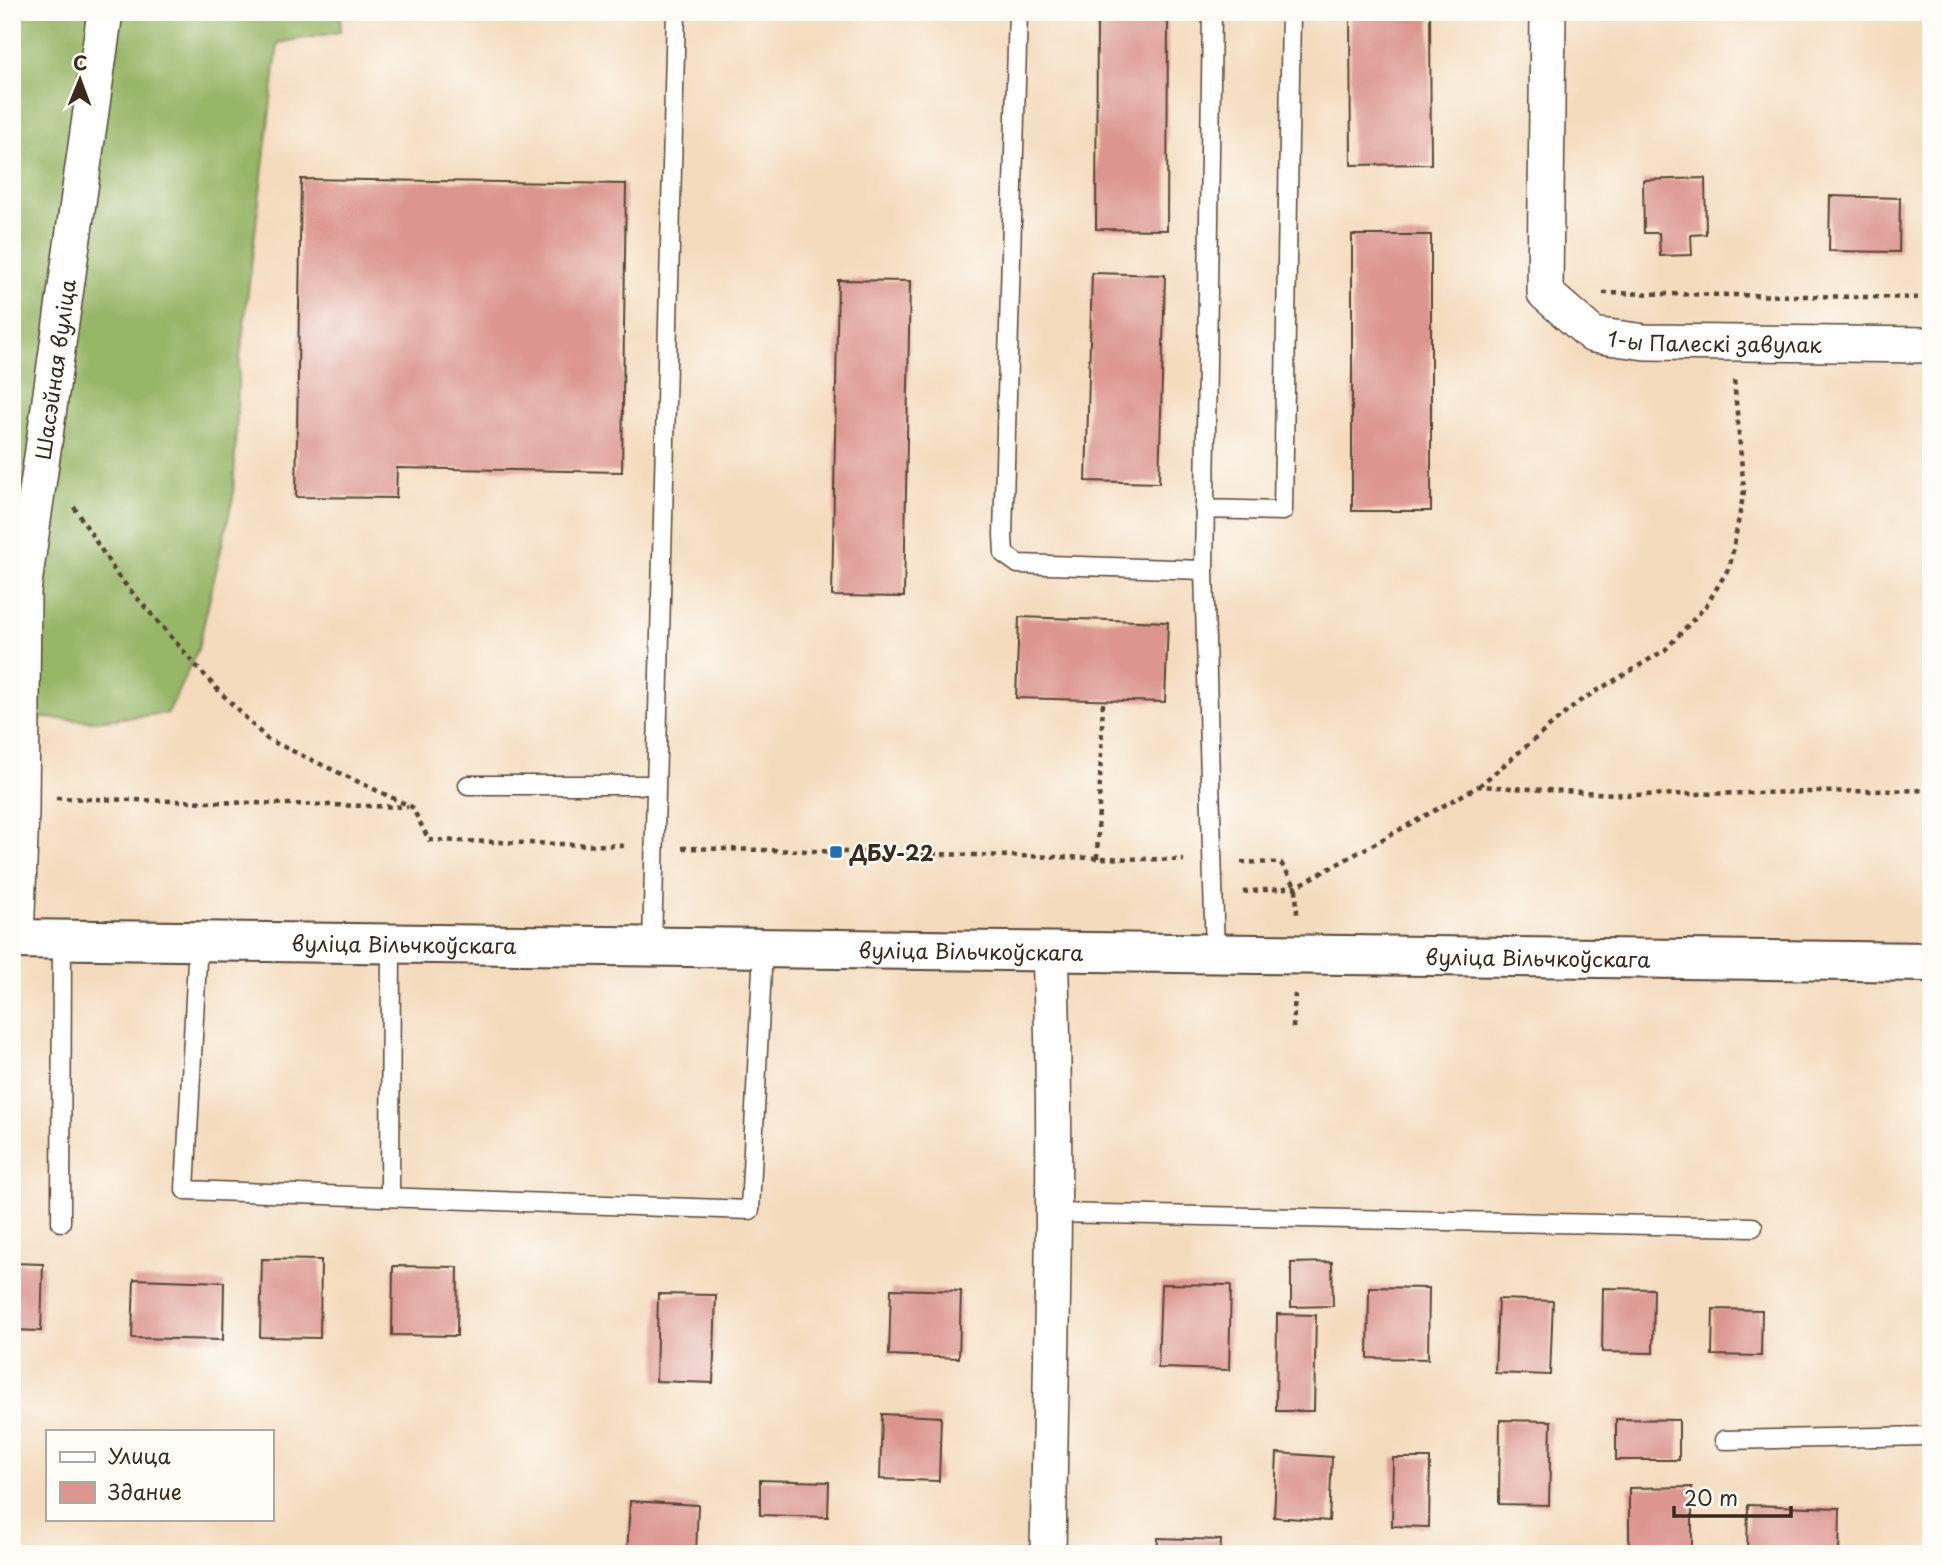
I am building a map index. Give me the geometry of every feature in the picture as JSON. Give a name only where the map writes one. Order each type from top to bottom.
[{"type":"main road","name":"вуліца Вільчкоўскага","points":[[14,939],[1931,962]]},
{"type":"street","name":"Шасэйная вуліца","points":[[14,939],[21,797],[23,591],[105,12]]},
{"type":"street","points":[[1545,293],[1548,12]]},
{"type":"street","name":"1-ы Палескі завулак","points":[[1545,293],[1593,335],[1645,342],[1931,345]]},
{"type":"street","points":[[1048,1554],[1053,1033],[1050,951]]},
{"type":"lane","points":[[652,947],[676,12]]},
{"type":"lane","points":[[1018,12],[1004,554],[1018,564],[1204,569]]},
{"type":"lane","points":[[1212,12],[1204,569],[1215,954]]},
{"type":"lane","points":[[1204,509],[1283,511],[1291,12]]},
{"type":"lane","points":[[468,785],[656,785]]},
{"type":"lane","points":[[61,1222],[62,939]]},
{"type":"lane","points":[[198,940],[185,1190],[750,1210],[764,948]]},
{"type":"lane","points":[[390,1198],[391,943]]},
{"type":"lane","points":[[1052,1213],[1754,1227]]},
{"type":"lane","points":[[1724,1440],[1931,1436]]},
{"type":"path","points":[[1545,293],[1931,298]]},
{"type":"path","points":[[1214,895],[1296,887],[1479,786],[1580,701],[1665,650],[1706,606],[1730,566],[1744,491],[1731,343]]},
{"type":"path","points":[[42,456],[118,576],[215,687],[267,739],[412,807],[429,840],[1213,861]]},
{"type":"path","points":[[1097,858],[1102,701]]},
{"type":"path","points":[[1479,786],[1632,795],[1931,790]]},
{"type":"path","points":[[21,797],[412,807]]},
{"type":"green space","points":[[12,12],[341,12],[340,32],[278,43],[239,366],[233,497],[198,649],[168,713],[94,721],[12,716]]},
{"type":"building","points":[[1097,12],[1168,12],[1167,230],[1096,229]]},
{"type":"building","points":[[1350,12],[1430,12],[1431,164],[1351,165]]},
{"type":"building","points":[[1705,178],[1706,234],[1691,235],[1692,255],[1660,256],[1659,233],[1644,233],[1643,180]]},
{"type":"building","points":[[301,179],[626,184],[622,472],[397,468],[396,498],[296,497]]},
{"type":"building","points":[[1830,196],[1900,198],[1899,252],[1829,251]]},
{"type":"building","points":[[1352,235],[1431,235],[1431,511],[1352,511]]},
{"type":"building","points":[[1092,273],[1165,275],[1159,483],[1086,481]]},
{"type":"building","points":[[838,280],[910,281],[904,597],[832,596]]},
{"type":"building","points":[[1019,617],[1168,622],[1165,702],[1016,698]]},
{"type":"building","points":[[262,1259],[321,1260],[320,1338],[260,1337]]},
{"type":"building","points":[[1332,1262],[1333,1306],[1291,1307],[1291,1263]]},
{"type":"building","points":[[12,1263],[43,1264],[41,1331],[12,1330]]},
{"type":"building","points":[[393,1266],[458,1267],[457,1336],[392,1335]]},
{"type":"building","points":[[134,1279],[224,1282],[223,1340],[132,1338]]},
{"type":"building","points":[[1161,1284],[1231,1285],[1229,1370],[1158,1368]]},
{"type":"building","points":[[1369,1287],[1429,1288],[1428,1359],[1368,1358]]},
{"type":"building","points":[[1603,1288],[1654,1289],[1653,1353],[1602,1352]]},
{"type":"building","points":[[891,1289],[961,1291],[959,1358],[889,1355]]},
{"type":"building","points":[[658,1294],[716,1295],[713,1383],[656,1381]]},
{"type":"building","points":[[1498,1299],[1553,1301],[1550,1375],[1495,1373]]},
{"type":"building","points":[[1713,1309],[1762,1310],[1761,1356],[1712,1355]]},
{"type":"building","points":[[1277,1314],[1316,1315],[1314,1411],[1276,1411]]},
{"type":"building","points":[[882,1414],[941,1417],[939,1481],[880,1479]]},
{"type":"building","points":[[1616,1419],[1679,1420],[1679,1460],[1616,1460]]},
{"type":"building","points":[[1500,1420],[1551,1421],[1549,1505],[1499,1504]]},
{"type":"building","points":[[1277,1453],[1332,1457],[1329,1521],[1274,1517]]},
{"type":"building","points":[[1393,1458],[1430,1458],[1429,1527],[1392,1526]]},
{"type":"building","points":[[760,1480],[829,1482],[828,1517],[760,1515]]},
{"type":"building","points":[[1692,1487],[1692,1554],[1629,1554],[1629,1488]]},
{"type":"building","points":[[630,1501],[698,1505],[696,1554],[627,1554]]},
{"type":"building","points":[[1748,1505],[1840,1508],[1839,1554],[1747,1554]]},
{"type":"building","points":[[1158,1538],[1221,1540],[1220,1554],[1157,1554]]},
{"type":"place","name":"ДБУ-22","points":[[836,852]]}]
